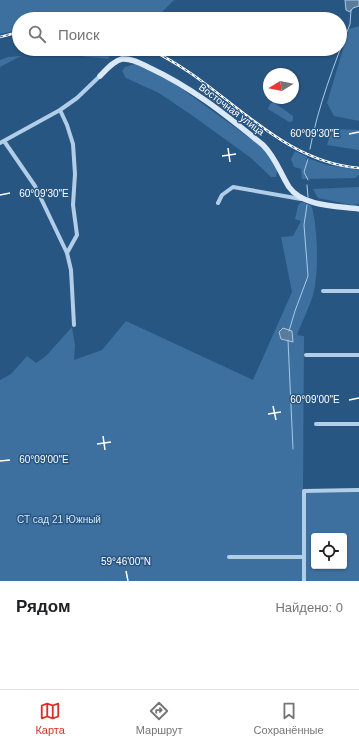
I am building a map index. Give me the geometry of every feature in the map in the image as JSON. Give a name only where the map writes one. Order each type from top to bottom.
[{"type":"street","name":"Восточная улица","points":[[100,76],[112,64],[120,60],[128,59],[171,78],[189,88],[264,145],[273,156],[289,187],[302,199]]},
{"type":"street","points":[[74,326],[71,270],[67,253],[35,186],[2,142],[60,110],[77,98],[100,76]]},
{"type":"street","points":[[60,110],[67,124],[73,144],[75,174],[73,205],[77,235],[67,253]]},
{"type":"street","points":[[218,203],[222,195],[233,187],[359,209]]},
{"type":"street","points":[[323,291],[359,291]]},
{"type":"street","points":[[306,355],[359,355]]},
{"type":"street","points":[[316,424],[359,424]]},
{"type":"street","points":[[304,581],[304,491],[359,490]]},
{"type":"street","points":[[229,557],[304,557]]},
{"type":"green space","points":[[0,0],[174,0],[162,12],[12,12],[12,31],[0,34]]},
{"type":"green space","points":[[359,26],[359,121],[334,116],[327,103],[341,56],[347,56],[347,36],[349,29]]},
{"type":"green space","points":[[21,56],[0,67],[0,60],[8,57]]},
{"type":"green space","points":[[81,56],[109,56],[108,59]]},
{"type":"green space","points":[[135,64],[171,81],[265,149],[277,171],[276,177],[271,177],[251,158],[159,93],[126,78],[122,71],[125,67]]},
{"type":"green space","points":[[270,104],[276,104],[293,116],[293,121],[289,122],[268,109]]},
{"type":"green space","points":[[338,129],[359,130],[359,150],[327,145],[330,135]]},
{"type":"green space","points":[[295,151],[307,157],[306,160],[309,161],[310,159],[327,165],[359,170],[359,175],[355,178],[302,179],[301,169],[294,167],[291,159]]},
{"type":"green space","points":[[359,187],[359,204],[352,205],[318,198],[313,189]]},
{"type":"green space","name":"СТ сад 21 Южный","points":[[301,202],[311,205],[315,224],[317,250],[315,286],[310,305],[297,335],[304,336],[303,489],[307,493],[359,492],[359,581],[0,581],[0,380],[11,374],[27,356],[36,363],[46,356],[72,327],[75,345],[74,360],[102,350],[126,321],[253,380],[292,292],[281,237],[293,236],[301,221],[295,219],[298,206]]},
{"type":"shaded area","points":[[345,0],[359,0],[359,6],[353,8],[350,12],[346,10]]},
{"type":"shaded area","points":[[283,328],[292,331],[293,342],[281,339],[279,332]]},
{"type":"waterway","points":[[347,32],[350,24],[351,10]]},
{"type":"waterway","points":[[310,149],[322,101],[337,56]]},
{"type":"waterway","points":[[308,159],[304,172],[308,180]]},
{"type":"waterway","points":[[307,185],[308,197]]},
{"type":"waterway","points":[[289,331],[308,276],[304,225],[307,205]]},
{"type":"waterway","points":[[288,340],[293,449]]},
{"type":"railway","points":[[0,37],[12,34]]},
{"type":"railway","points":[[162,56],[175,63],[200,80],[274,136],[301,151],[329,162],[359,168]]}]
